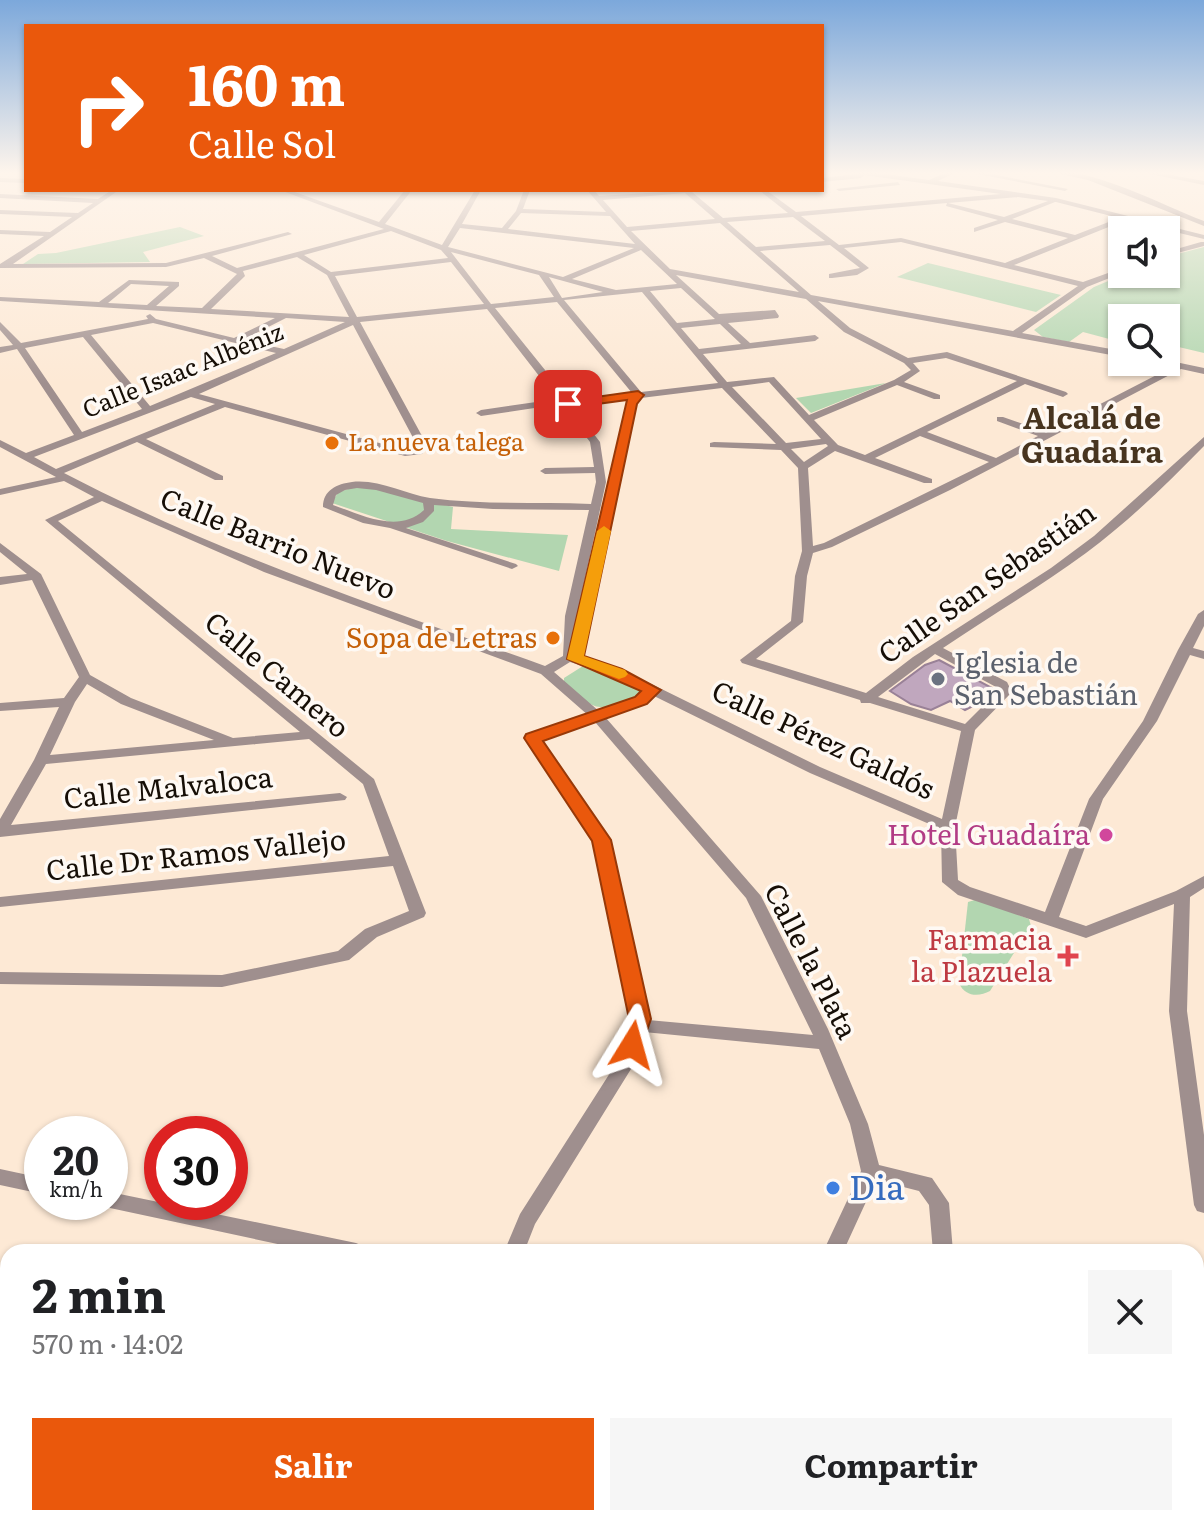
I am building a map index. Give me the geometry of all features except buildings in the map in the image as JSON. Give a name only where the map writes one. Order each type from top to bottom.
[{"type":"street","points":[[1,264],[38,242]]},
{"type":"street","points":[[1,264],[166,265],[258,242]]},
{"type":"street","points":[[207,256],[239,270],[342,242]]},
{"type":"street","points":[[428,242],[614,292]]},
{"type":"street","points":[[444,248],[447,242]]},
{"type":"street","points":[[603,242],[642,247]]},
{"type":"street","points":[[638,242],[748,346]]},
{"type":"street","points":[[746,242],[847,330],[907,361],[916,371],[810,418]]},
{"type":"street","points":[[831,242],[865,268],[832,276]]},
{"type":"street","points":[[758,253],[872,242]]},
{"type":"street","points":[[910,242],[1084,285]]},
{"type":"street","points":[[1008,265],[1066,242]]},
{"type":"street","points":[[1180,250],[1204,244]]},
{"type":"street","points":[[546,282],[565,278],[642,247]]},
{"type":"street","points":[[444,248],[595,442],[601,482],[571,616],[572,658]]},
{"type":"street","points":[[190,394],[405,453],[418,452],[423,447],[330,274],[298,254]]},
{"type":"street","points":[[330,274],[453,260]]},
{"type":"street","points":[[204,311],[242,274],[239,270]]},
{"type":"street","points":[[669,271],[1108,351]]},
{"type":"street","points":[[542,273],[546,282],[638,395]]},
{"type":"street","points":[[1015,334],[1084,285],[1108,276]]},
{"type":"street","points":[[788,280],[799,279]]},
{"type":"street","points":[[0,350],[86,335],[153,314],[176,284],[129,282],[101,305]]},
{"type":"street","points":[[77,304],[70,310],[153,314],[204,311],[356,320],[685,285]]},
{"type":"street","points":[[645,290],[780,447],[803,467],[808,551],[801,576],[797,622],[746,660],[866,700],[968,729]]},
{"type":"street","points":[[0,299],[101,305],[153,314],[286,352]]},
{"type":"street","points":[[674,326],[720,319],[772,312],[775,316],[720,319]]},
{"type":"street","points":[[236,340],[283,317]]},
{"type":"street","name":"Calle Isaac Albéniz","points":[[24,457],[190,394],[356,320]]},
{"type":"street","points":[[0,325],[20,347],[79,435]]},
{"type":"street","points":[[86,335],[147,409]]},
{"type":"street","points":[[697,352],[815,338]]},
{"type":"street","points":[[907,361],[947,355],[1063,394]]},
{"type":"street","points":[[1180,366],[1204,371]]},
{"type":"street","points":[[808,551],[854,532],[1160,376]]},
{"type":"street","points":[[481,413],[771,379],[831,444]]},
{"type":"street","points":[[897,382],[937,397]]},
{"type":"street","points":[[867,458],[1023,382]]},
{"type":"street","points":[[546,671],[572,658],[583,631],[631,403],[638,395]]},
{"type":"street","points":[[0,492],[59,476],[223,404]]},
{"type":"street","points":[[1000,419],[1045,435]]},
{"type":"street","points":[[920,433],[996,461]]},
{"type":"street","points":[[140,440],[219,478]]},
{"type":"street","name":"Calle San Sebastián","points":[[866,700],[900,671],[1084,550],[1163,482],[1204,440]]},
{"type":"street","points":[[595,442],[622,442]]},
{"type":"street","name":"Calle Barrio Nuevo","points":[[0,443],[102,497],[268,570],[546,671]]},
{"type":"street","points":[[803,467],[831,444]]},
{"type":"street","points":[[714,445],[780,447],[831,444],[928,481]]},
{"type":"street","points":[[545,471],[599,470]]},
{"type":"street","points":[[512,566],[328,507],[327,499],[339,488],[356,485],[373,486],[428,501],[597,507]]},
{"type":"street","name":"Calle Camero","points":[[0,978],[222,981],[343,956],[371,933],[418,913],[369,782],[50,520],[102,497]]},
{"type":"street","points":[[387,526],[402,526],[425,517],[429,511],[428,501]]},
{"type":"street","points":[[0,546],[36,576],[85,677],[126,701],[232,741]]},
{"type":"street","points":[[0,581],[36,576]]},
{"type":"street","points":[[1050,920],[1096,799],[1150,721],[1204,614]]},
{"type":"street","points":[[935,649],[1002,685],[1005,692],[968,729],[948,827],[950,882],[964,891],[1086,932],[1182,895],[1204,881]]},
{"type":"street","points":[[1184,650],[1204,655]]},
{"type":"street","name":"Calle Pérez Galdós","points":[[572,658],[616,672],[815,770],[948,827]]},
{"type":"street","name":"Calle la Plata","points":[[546,671],[598,717],[753,896],[825,1043],[861,1132],[871,1171]]},
{"type":"street","points":[[0,831],[41,760],[68,702],[85,677]]},
{"type":"street","points":[[517,1244],[527,1220],[625,1064],[640,1019],[602,840],[533,738],[641,700],[653,690]]},
{"type":"street","points":[[0,707],[68,702]]},
{"type":"street","points":[[41,760],[311,735]]},
{"type":"street","name":"Calle Malvaloca","points":[[0,831],[340,797]]},
{"type":"street","name":"Calle Dr Ramos Vallejo","points":[[0,902],[398,860]]},
{"type":"street","points":[[1182,895],[1178,1011],[1204,1205]]},
{"type":"street","points":[[638,1025],[825,1043]]},
{"type":"street","points":[[837,1244],[871,1171],[925,1184],[939,1203],[942,1244]]},
{"type":"street","points":[[0,1177],[24,1182]]},
{"type":"street","points":[[128,1204],[318,1244]]},
{"type":"green space","points":[[108,242],[180,242],[143,252],[150,262],[23,264],[38,254]]},
{"type":"green space","points":[[1204,247],[1204,353],[1180,347],[1180,304],[1108,304],[1108,339],[1083,332],[1069,342],[1043,337],[1034,330],[1094,287],[1108,281],[1108,288],[1180,288],[1180,253]]},
{"type":"green space","points":[[928,263],[1061,295],[1036,312],[897,277]]},
{"type":"green space","points":[[886,383],[811,413],[796,398]]},
{"type":"green space","points":[[362,485],[453,507],[451,529],[568,535],[559,571],[447,541],[332,503],[338,492]]},
{"type":"green space","points":[[583,666],[595,667],[640,686],[643,692],[641,697],[606,707],[592,705],[564,683],[564,678]]},
{"type":"green space","points":[[978,899],[1029,919],[1031,926],[990,991],[977,995],[965,991],[959,983],[968,902]]},
{"type":"slow traffic","points":[[604,531],[575,659],[619,674]]},
{"type":"place","name":"La nueva talega","points":[[332,443]]},
{"type":"place","name":"Sopa de Letras","points":[[553,638]]},
{"type":"place","name":"Iglesia de San Sebastián","points":[[938,679]]},
{"type":"place","name":"Hotel Guadaíra","points":[[1106,835]]},
{"type":"place","name":"Farmacia la Plazuela","points":[[1068,956]]},
{"type":"place","name":"Dia","points":[[833,1188]]},
{"type":"district","name":"Alcalá de Guadaíra","points":[[1092,436]]},
{"type":"route","points":[[568,404],[638,395],[631,403],[575,659],[616,672],[653,690],[641,700],[533,738],[602,840],[640,1019],[632,1045]]}]
